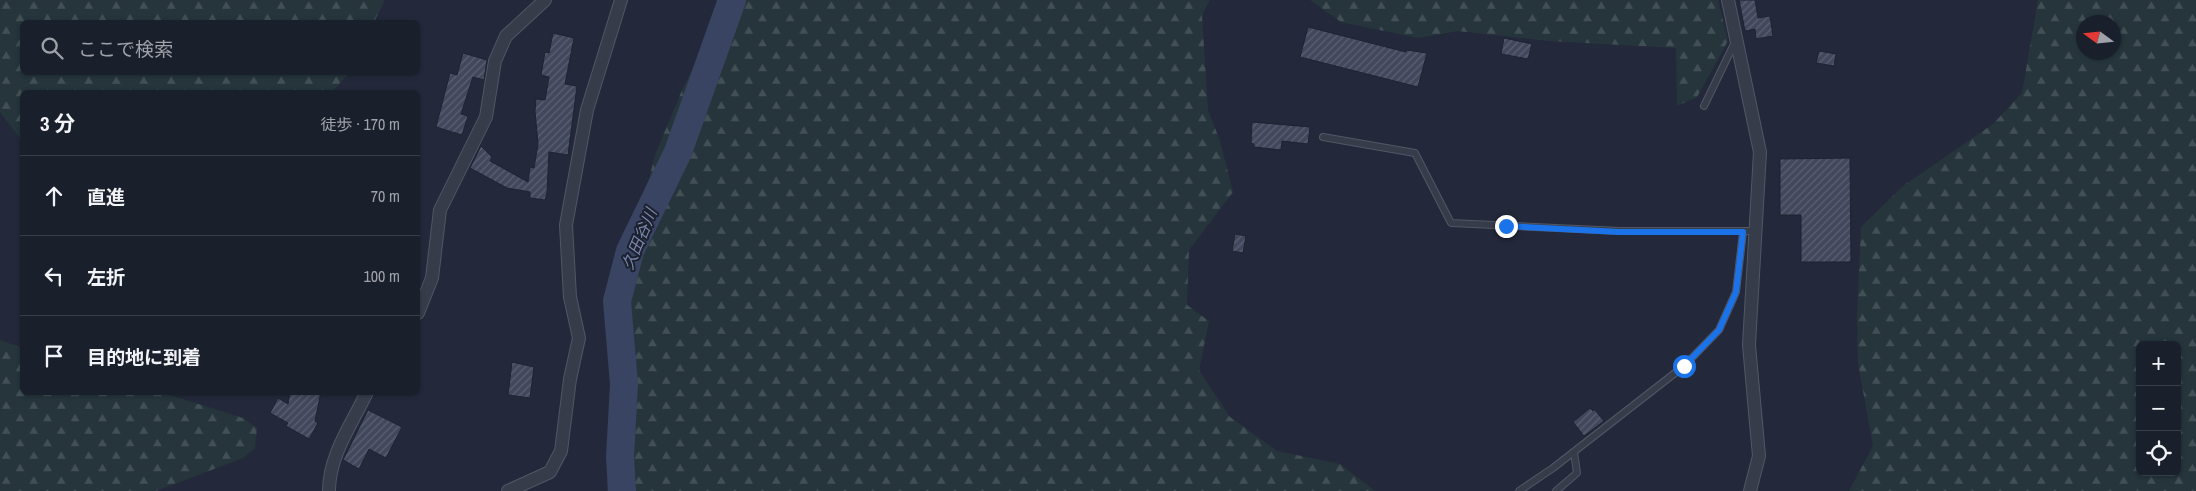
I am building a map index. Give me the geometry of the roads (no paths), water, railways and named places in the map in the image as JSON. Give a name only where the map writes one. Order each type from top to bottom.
[{"type":"street","points":[[420,308],[432,278],[440,210],[486,117],[495,61],[506,36],[545,0]]},
{"type":"street","points":[[508,491],[550,472],[561,451],[570,379],[579,338],[570,297],[566,225],[587,110],[621,0]]},
{"type":"street","points":[[1728,0],[1760,152],[1749,232],[1749,345],[1759,456],[1750,491]]},
{"type":"street","points":[[329,491],[329,478],[340,442],[365,395]]},
{"type":"lane","points":[[1704,106],[1736,39]]},
{"type":"lane","points":[[1323,137],[1415,153],[1451,223],[1620,232],[1749,232],[1736,292],[1719,330],[1684,366],[1574,452],[1520,491]]},
{"type":"lane","points":[[1556,491],[1577,473],[1574,452]]},
{"type":"waterway","name":"久田谷川","points":[[622,491],[620,457],[624,384],[617,301],[630,251],[678,152],[732,0]]}]
